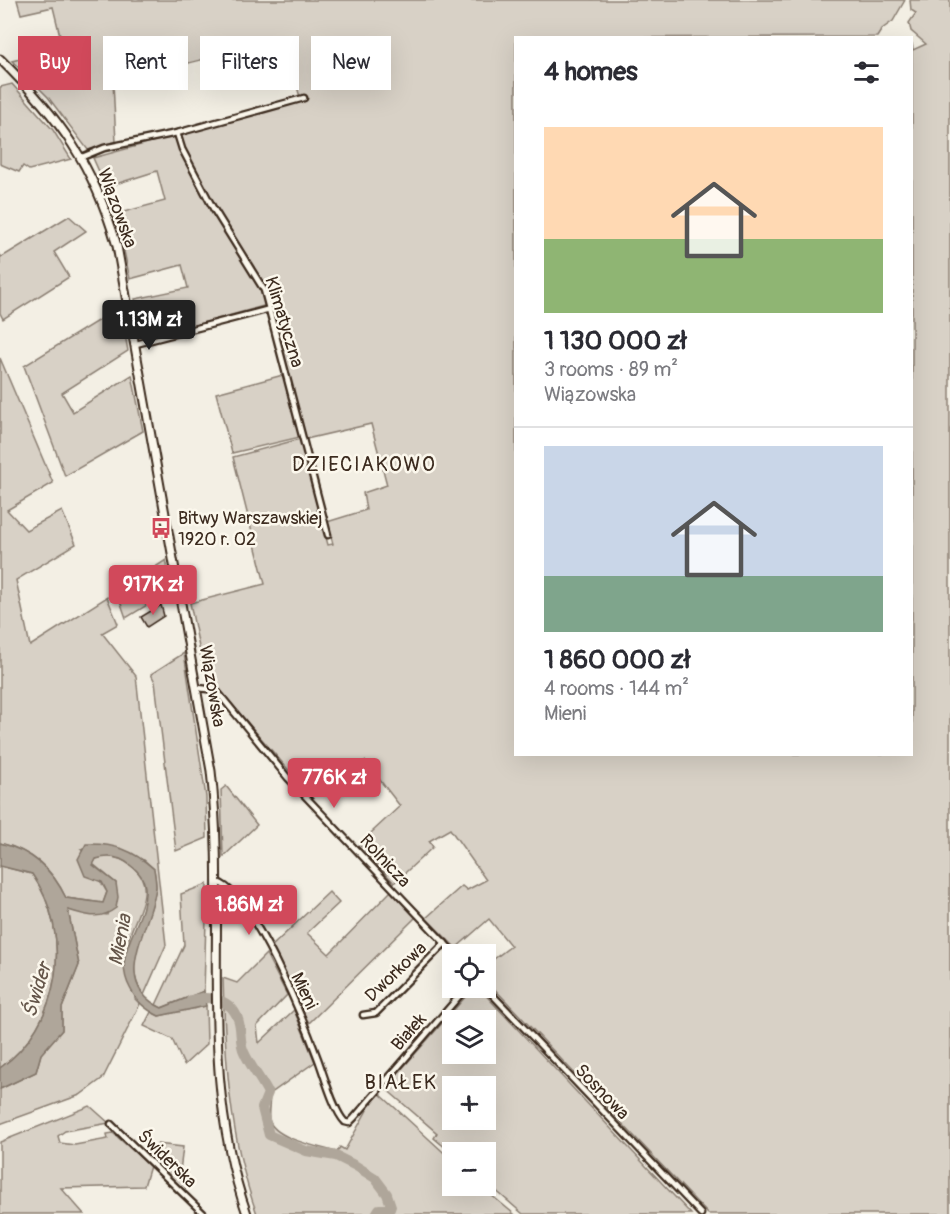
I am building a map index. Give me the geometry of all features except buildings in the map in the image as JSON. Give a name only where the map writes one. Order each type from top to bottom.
[{"type":"main road","name":"Wiązowska","points":[[0,59],[49,111],[82,157],[100,194],[117,246],[198,688],[213,791],[217,882],[215,988],[217,1062],[231,1156],[247,1214]]},
{"type":"street","points":[[82,157],[104,148],[177,133],[304,98]]},
{"type":"street","name":"Klimatyczna","points":[[177,133],[185,156],[219,218],[257,275],[270,309],[328,535]]},
{"type":"street","points":[[136,344],[270,309]]},
{"type":"street","name":"Rolnicza","points":[[198,688],[216,690],[288,778],[445,943]]},
{"type":"street","name":"Mieni","points":[[217,882],[227,886],[242,903],[261,935],[299,1010],[342,1120],[349,1123]]},
{"type":"street","name":"Dworkowa","points":[[363,1015],[376,1013],[445,943]]},
{"type":"street","name":"Białek","points":[[349,1123],[457,998]]},
{"type":"street","name":"Sosnowa","points":[[495,998],[701,1214]]},
{"type":"street","name":"Świderska","points":[[111,1124],[201,1213]]},
{"type":"shaded area","points":[[17,0],[905,0],[893,21],[882,29],[878,36],[514,36],[514,756],[913,756],[913,50],[926,44],[911,31],[909,23],[916,13],[911,10],[910,0],[950,0],[950,1214],[708,1214],[496,991],[496,957],[511,946],[489,919],[461,944],[452,944],[426,918],[462,886],[467,890],[486,880],[450,829],[429,841],[433,847],[394,883],[359,844],[400,806],[365,761],[305,789],[204,672],[190,603],[265,584],[233,457],[300,439],[328,545],[333,544],[327,522],[366,510],[363,493],[387,485],[371,424],[306,439],[271,304],[143,339],[135,299],[188,288],[182,265],[130,279],[116,214],[165,201],[157,171],[106,187],[93,158],[301,101],[298,90],[299,36],[200,36],[200,60],[188,63],[188,36],[103,36],[103,90],[113,90],[116,143],[88,150],[41,90],[91,90],[91,36],[60,36],[53,7],[21,14]]},
{"type":"shaded area","points":[[18,59],[18,67],[12,61]]},
{"type":"shaded area","points":[[12,84],[53,130],[71,159],[29,170],[23,166],[19,172],[0,164],[0,87]]},
{"type":"shaded area","points":[[69,216],[86,231],[54,252],[69,277],[3,319],[0,313],[0,255],[2,257]]},
{"type":"shaded area","points":[[120,307],[128,351],[62,393],[73,412],[132,375],[143,431],[65,476],[24,366]]},
{"type":"shaded area","points":[[0,358],[53,483],[7,510],[26,530],[62,511],[76,544],[16,580],[30,646],[107,597],[118,624],[102,633],[136,676],[166,945],[144,995],[137,983],[134,970],[135,956],[156,888],[154,869],[144,860],[81,849],[107,892],[103,903],[66,898],[54,878],[40,862],[22,851],[0,843]]},
{"type":"shaded area","points":[[283,375],[300,437],[232,453],[216,393]]},
{"type":"shaded area","points":[[166,560],[172,590],[126,618],[117,592]]},
{"type":"shaded area","points":[[184,653],[206,797],[207,838],[176,851],[155,682],[151,674]]},
{"type":"shaded area","points":[[226,786],[257,825],[223,857],[221,790]]},
{"type":"shaded area","points":[[0,843],[22,851],[40,863],[54,878],[66,898],[103,903],[107,892],[102,882],[85,876],[78,859],[86,844],[114,846],[131,852],[146,862],[154,869],[156,887],[137,953],[135,969],[137,984],[146,997],[162,1008],[204,991],[206,1006],[159,1016],[146,1008],[136,997],[125,975],[124,962],[141,913],[144,883],[138,872],[118,858],[96,859],[93,865],[116,883],[118,897],[116,908],[98,916],[68,910],[79,965],[62,1008],[62,1030],[41,1054],[36,1072],[0,1089],[0,1068],[21,1050],[37,1028],[48,1004],[55,977],[56,950],[53,924],[45,898],[32,874],[0,866]]},
{"type":"shaded area","points":[[105,856],[121,859],[131,865],[141,876],[144,884],[142,902],[128,944],[135,999],[140,1004],[103,1078],[80,1095],[0,1124],[0,1089],[36,1072],[41,1054],[62,1030],[62,1008],[79,965],[68,910],[107,915],[116,883],[93,864],[96,859]]},
{"type":"shaded area","points":[[0,866],[32,874],[45,898],[53,924],[56,950],[55,977],[48,1004],[37,1028],[21,1050],[0,1068]]},
{"type":"shaded area","points":[[207,884],[204,991],[161,1008],[156,1005],[184,945],[181,894]]},
{"type":"shaded area","points":[[391,891],[416,917],[309,1023],[270,948],[329,892],[339,903],[307,933],[329,954]]},
{"type":"shaded area","points":[[266,954],[287,995],[257,1026],[259,1043],[294,1010],[315,1062],[270,1094],[269,1119],[272,1126],[279,1132],[298,1141],[337,1152],[340,1147],[345,1150],[371,1103],[380,1094],[442,1151],[442,1196],[492,1196],[514,1214],[257,1214],[234,1127],[227,1068],[223,978],[237,983]]},
{"type":"shaded area","points":[[464,998],[488,998],[691,1214],[523,1214],[496,1191],[496,1142],[442,1142],[442,1145],[434,1138],[437,1133],[385,1088],[442,1023],[442,1064],[496,1064],[496,1010],[454,1010]]},
{"type":"shaded area","points":[[206,1006],[207,1044],[184,1065],[172,1039],[144,1026],[151,1012],[159,1016]]},
{"type":"shaded area","points":[[90,1106],[109,1123],[65,1131],[58,1136],[60,1143],[75,1145],[108,1139],[107,1134],[113,1133],[150,1166],[144,1186],[61,1188],[84,1214],[0,1214],[0,1142]]},
{"type":"shaded area","points":[[157,1144],[183,1147],[180,1171],[187,1172],[185,1193],[148,1156]]},
{"type":"waterway","name":"Mienia","points":[[191,1000],[205,998],[219,1000],[235,1012],[244,1052],[268,1093],[262,1108],[269,1135],[306,1151],[336,1156],[375,1178],[387,1194],[391,1206],[390,1209],[379,1209],[376,1214]]},
{"type":"place","name":"Bitwy Warszawskiej 1920 r. 02","points":[[161,528]]},
{"type":"district","name":"DZIECIAKOWO","points":[[364,464]]},
{"type":"district","name":"BIAŁEK","points":[[401,1082]]},
{"type":"water label","name":"Świder","points":[[37,990]]}]
